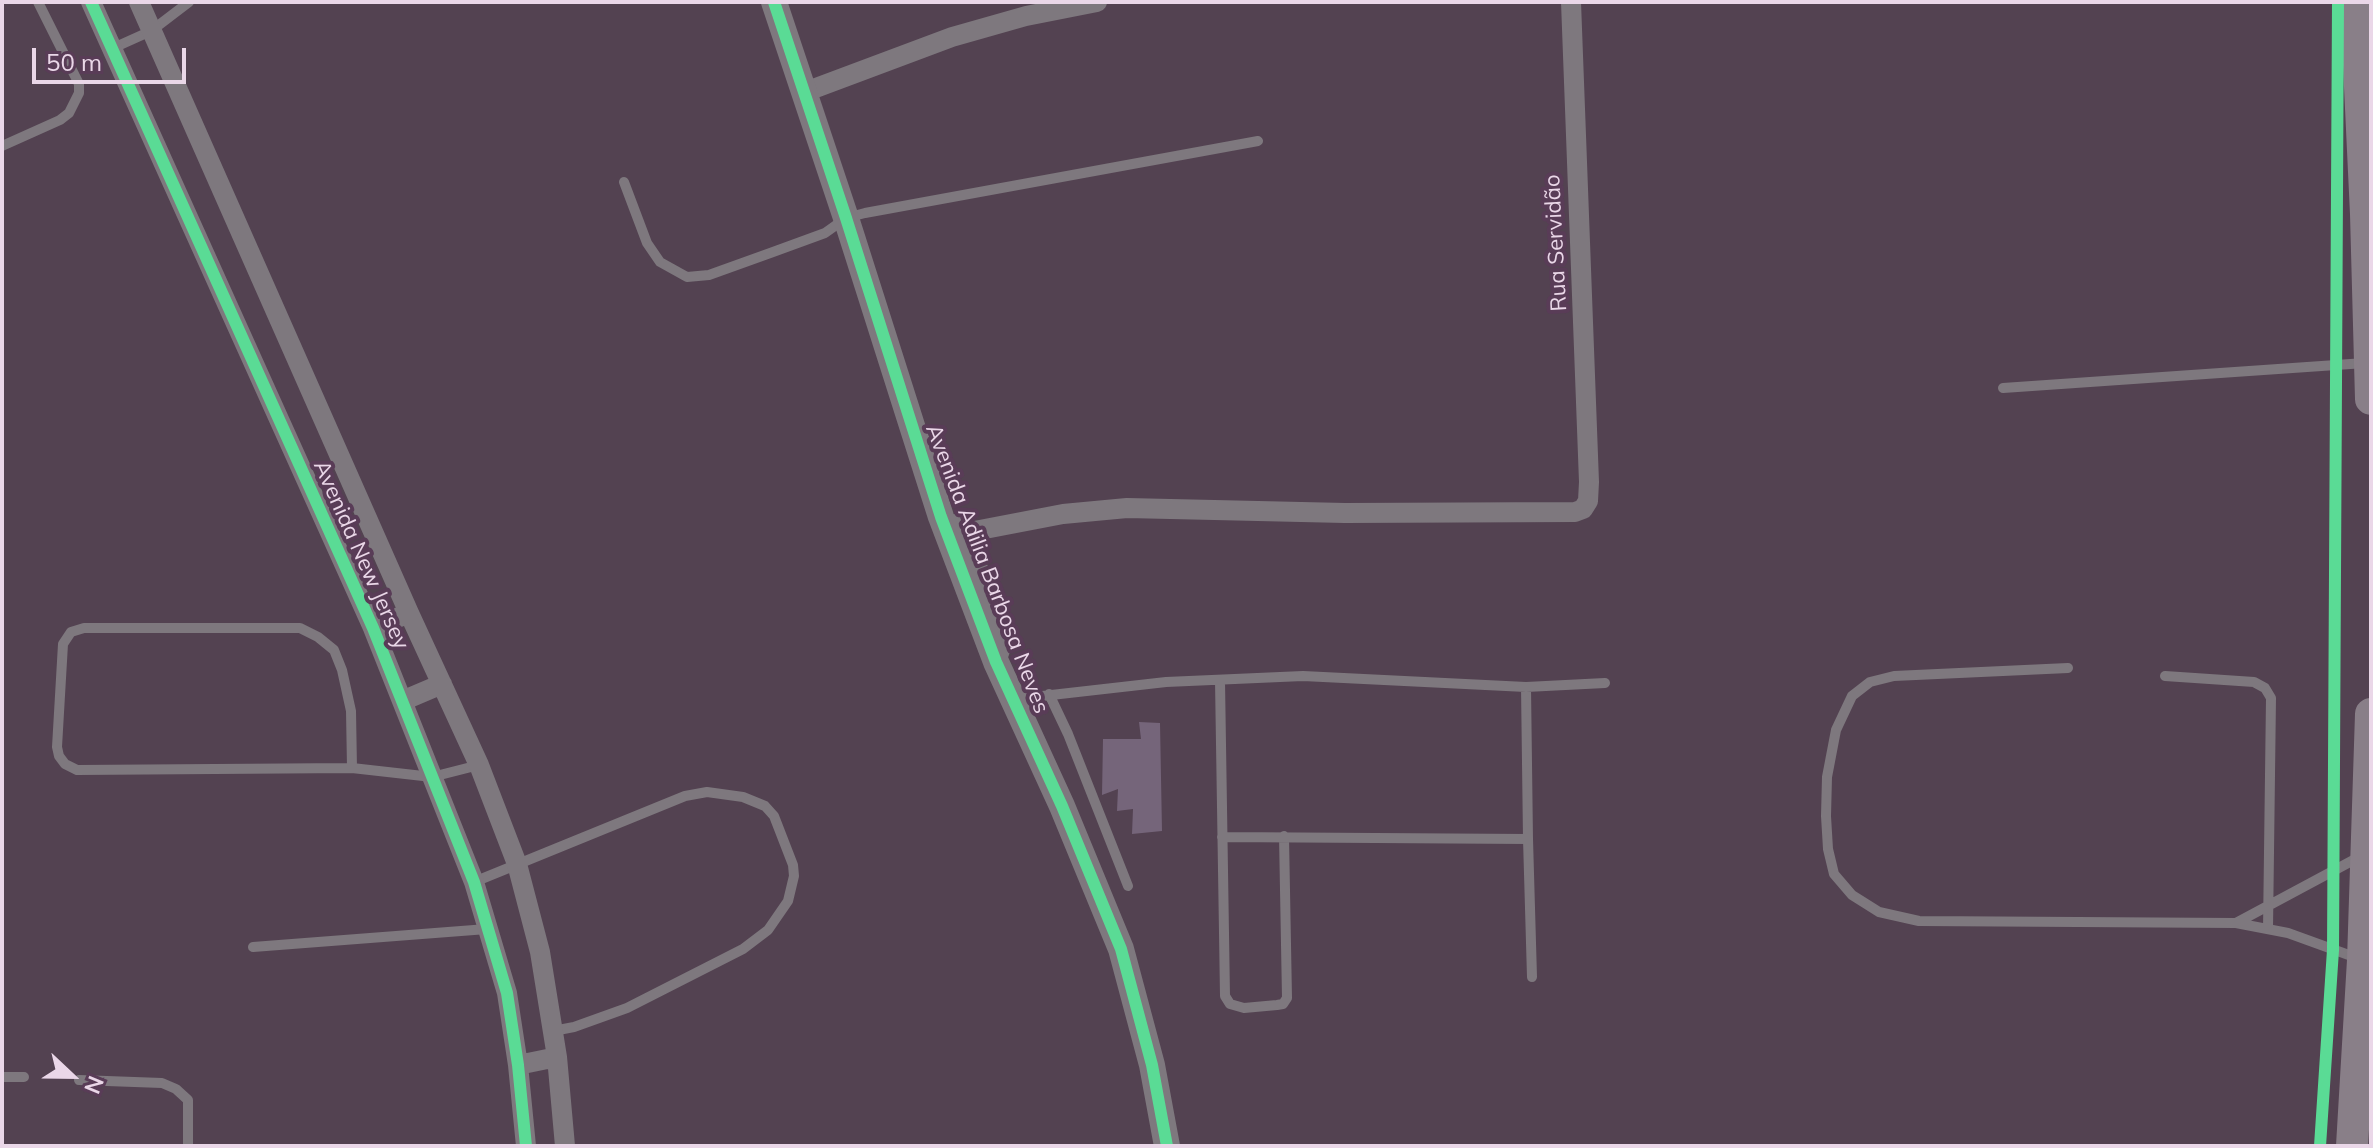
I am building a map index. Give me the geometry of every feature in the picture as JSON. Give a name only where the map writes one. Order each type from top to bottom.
[{"type":"main road","points":[[2356,2],[2371,399]]},
{"type":"main road","points":[[2352,1146],[2363,960],[2371,714]]},
{"type":"street","name":"Avenida New Jersey","points":[[91,2],[373,628],[474,882],[507,993],[526,1146]]},
{"type":"street","name":"Avenida New Jersey","points":[[139,2],[479,765],[517,864],[540,952],[557,1057],[565,1146]]},
{"type":"street","name":"Avenida Adilia Barbosa Neves","points":[[774,2],[941,517],[1011,700],[1062,806],[1121,949],[1152,1065],[1167,1146]]},
{"type":"street","points":[[805,92],[952,37],[1026,16],[1097,2]]},
{"type":"street","name":"Rua Servidão","points":[[964,533],[1063,514],[1127,508],[1345,513],[1575,512],[1583,509],[1588,501],[1589,482],[1571,2]]},
{"type":"street","points":[[941,517],[957,525],[964,533],[1003,632],[996,662]]},
{"type":"street","points":[[373,628],[409,613]]},
{"type":"street","points":[[402,701],[442,684]]},
{"type":"street","points":[[518,1065],[557,1057]]},
{"type":"lane","points":[[2,146],[60,120],[69,113],[79,93],[79,84],[38,2]]},
{"type":"lane","points":[[111,49],[151,31],[189,2]]},
{"type":"lane","points":[[624,182],[647,243],[660,262],[687,277],[709,275],[825,233],[846,218],[1258,141]]},
{"type":"lane","points":[[2003,388],[2371,363]]},
{"type":"lane","points":[[352,768],[351,711],[334,650],[300,628],[84,628],[71,632],[63,644],[57,747],[65,764],[77,770],[352,768],[432,777],[479,765]]},
{"type":"lane","points":[[2068,668],[1894,676],[1870,682],[1852,696],[1836,730],[1827,777],[1828,849],[1834,874],[1852,895],[1879,912],[1919,921],[2236,923],[2288,933],[2363,960]]},
{"type":"lane","points":[[1011,700],[1166,682],[1303,676],[1526,687],[1605,683]]},
{"type":"lane","points":[[2165,676],[2254,682],[2265,688],[2271,698],[2268,929]]},
{"type":"lane","points":[[1220,681],[1225,996],[1230,1004],[1244,1008],[1283,1004],[1287,998],[1284,836]]},
{"type":"lane","points":[[1526,687],[1532,977]]},
{"type":"lane","points":[[1049,694],[1128,886]]},
{"type":"lane","points":[[474,882],[667,802],[707,792],[743,797],[765,806],[778,823],[793,865],[793,888],[779,917],[768,930],[743,949],[627,1008],[574,1027],[553,1031]]},
{"type":"lane","points":[[1222,837],[1528,839]]},
{"type":"lane","points":[[2236,923],[2367,852]]},
{"type":"lane","points":[[253,947],[487,929]]},
{"type":"lane","points":[[2,1077],[24,1077]]},
{"type":"lane","points":[[79,1080],[162,1083],[176,1089],[188,1100],[188,1146]]},
{"type":"building","points":[[1139,722],[1160,723],[1162,831],[1132,834],[1133,809],[1117,811],[1118,789],[1102,795],[1103,739],[1141,739]]},
{"type":"cycle path","points":[[91,2],[373,628],[474,882],[507,993],[526,1146]]},
{"type":"cycle path","points":[[774,2],[941,517],[996,662],[1062,806],[1121,949],[1152,1065],[1167,1146]]},
{"type":"cycle path","points":[[2320,1146],[2333,950],[2338,2]]}]
